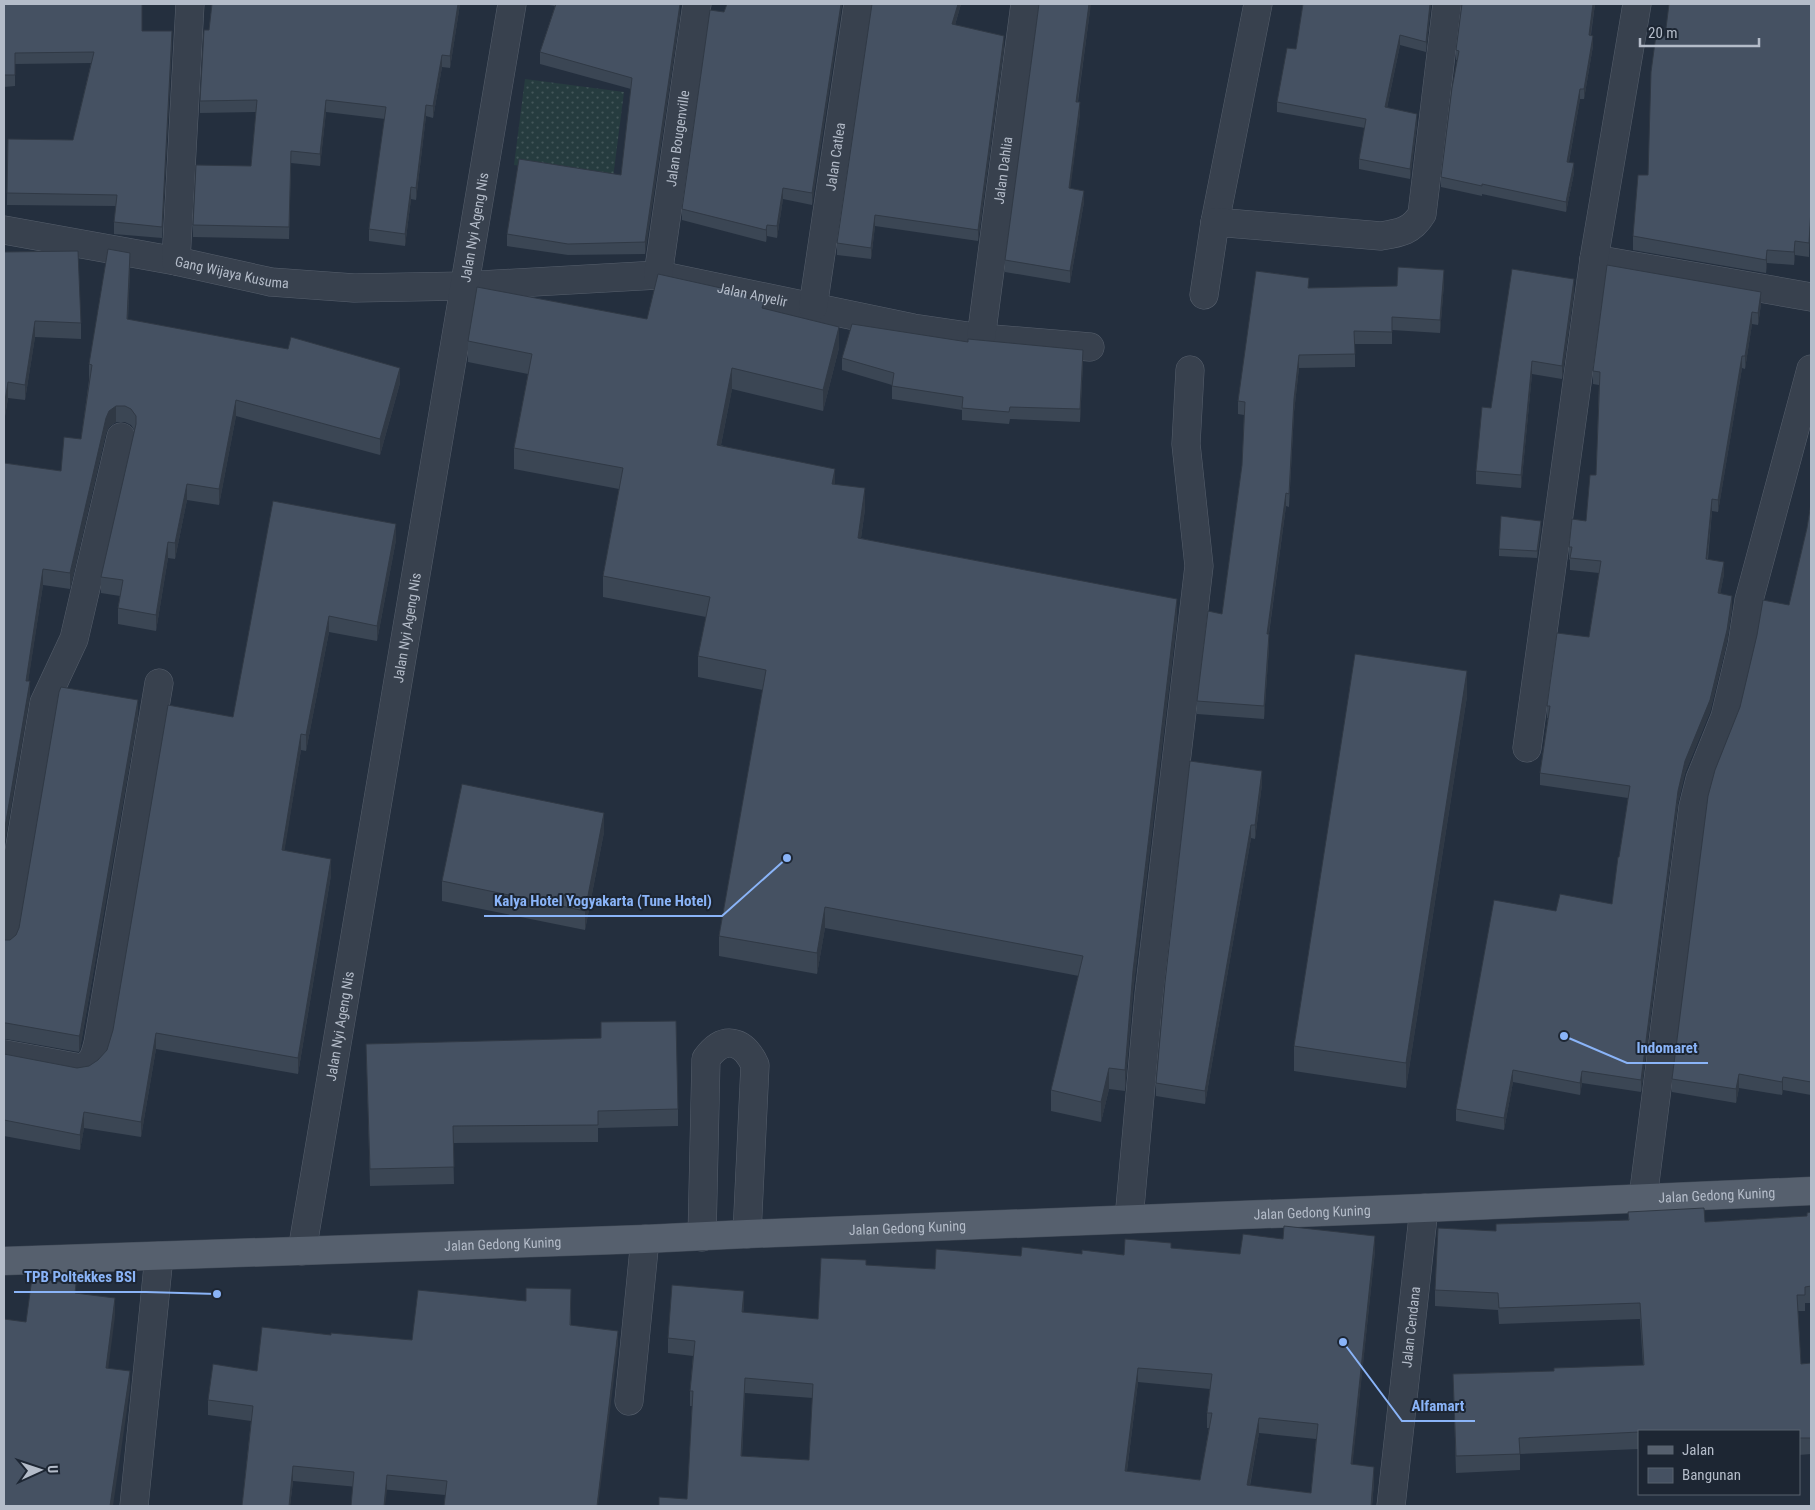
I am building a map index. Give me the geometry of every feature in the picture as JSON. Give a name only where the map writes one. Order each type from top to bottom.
[{"type":"main road","name":"Jalan Gedong Kuning","points":[[4,1261],[645,1240],[747,1234],[1811,1191]]},
{"type":"street","points":[[176,261],[190,4]]},
{"type":"street","name":"Jalan Nyi Ageng Nis","points":[[302,1251],[512,4]]},
{"type":"street","name":"Jalan Bougenville","points":[[658,275],[697,4]]},
{"type":"street","name":"Jalan Catlea","points":[[813,307],[858,4]]},
{"type":"street","name":"Jalan Dahlia","points":[[981,338],[1024,4]]},
{"type":"street","points":[[1204,295],[1215,222],[1258,4]]},
{"type":"street","points":[[1215,222],[1381,236],[1399,233],[1416,224],[1422,214],[1447,4]]},
{"type":"street","points":[[1527,748],[1594,259],[1637,4]]},
{"type":"street","name":"Gang Wijaya Kusuma","points":[[4,230],[176,261],[271,282],[354,288],[464,286]]},
{"type":"street","points":[[1594,259],[1811,297]]},
{"type":"street","name":"Jalan Anyelir","points":[[464,286],[658,275],[913,328],[981,338],[1090,347]]},
{"type":"street","points":[[1643,1198],[1693,807],[1700,778],[1725,717],[1742,645],[1749,600],[1811,369]]},
{"type":"street","points":[[1129,1219],[1149,994],[1199,566],[1186,444],[1190,370]]},
{"type":"street","points":[[4,941],[44,703],[74,639],[121,437]]},
{"type":"street","points":[[4,1054],[80,1068],[87,1066],[94,1058],[159,683]]},
{"type":"street","points":[[702,1237],[706,1059],[714,1048],[726,1043],[742,1046],[755,1065],[747,1234]]},
{"type":"street","name":"Jalan Cendana","points":[[1390,1506],[1424,1208]]},
{"type":"street","points":[[629,1402],[645,1240]]},
{"type":"street","points":[[134,1506],[159,1256]]},
{"type":"green space","points":[[525,79],[624,92],[613,178],[514,165]]},
{"type":"building","points":[[4,4],[142,4],[142,31],[172,31],[162,227],[114,222],[117,195],[7,193],[8,139],[73,140],[94,52],[15,53],[15,75],[4,75]]},
{"type":"building","points":[[212,4],[458,4],[450,56],[442,55],[433,106],[426,105],[416,188],[411,187],[405,234],[369,229],[386,107],[326,100],[320,154],[291,151],[289,227],[193,225],[196,165],[251,166],[257,100],[200,101],[204,30],[209,30]]},
{"type":"building","points":[[556,4],[680,4],[645,242],[568,244],[507,234],[519,159],[621,175],[632,78],[540,52]]},
{"type":"building","points":[[727,4],[841,4],[812,193],[783,188],[777,226],[767,225],[766,230],[682,209],[710,10],[724,12]]},
{"type":"building","points":[[872,4],[958,4],[952,24],[1004,36],[978,230],[875,215],[871,248],[837,243]]},
{"type":"building","points":[[1039,4],[1089,4],[1076,102],[1080,102],[1069,188],[1084,191],[1070,271],[1005,260]]},
{"type":"building","points":[[1303,4],[1430,4],[1426,42],[1400,35],[1385,107],[1417,114],[1410,169],[1359,159],[1366,119],[1277,102],[1287,48],[1296,49]]},
{"type":"building","points":[[1462,4],[1593,4],[1589,35],[1593,36],[1584,89],[1580,89],[1567,162],[1574,163],[1566,202],[1441,177],[1452,88],[1459,51],[1456,50]]},
{"type":"building","points":[[1669,4],[1811,4],[1811,208],[1809,243],[1795,241],[1794,252],[1767,250],[1766,260],[1633,236],[1638,175],[1648,175],[1651,72],[1656,35],[1665,36]]},
{"type":"building","points":[[108,249],[130,253],[127,319],[288,349],[291,337],[400,368],[380,439],[236,400],[219,489],[187,484],[175,543],[168,542],[156,615],[118,608],[123,580],[101,577],[136,424],[136,416],[131,409],[125,406],[116,406],[109,411],[70,573],[43,569],[26,681],[30,681],[4,833],[4,463],[61,471],[64,437],[81,439],[92,365],[89,364]]},
{"type":"building","points":[[78,251],[81,323],[35,321],[25,385],[8,382],[4,407],[4,252]]},
{"type":"building","points":[[1607,265],[1761,292],[1758,313],[1752,312],[1745,356],[1742,356],[1718,500],[1712,499],[1706,559],[1724,562],[1718,593],[1732,596],[1727,630],[1710,700],[1685,761],[1678,791],[1641,1080],[1582,1071],[1580,1083],[1513,1070],[1504,1118],[1456,1109],[1494,900],[1556,911],[1560,894],[1612,904],[1630,786],[1540,773],[1550,706],[1547,706],[1557,633],[1589,637],[1601,561],[1570,558],[1572,547],[1569,547],[1572,519],[1586,521],[1590,475],[1596,475],[1600,372],[1593,371]]},
{"type":"building","points":[[1398,267],[1444,270],[1440,320],[1392,317],[1392,332],[1354,331],[1355,354],[1299,355],[1294,399],[1289,494],[1286,493],[1267,634],[1269,634],[1264,706],[1197,701],[1208,611],[1222,614],[1242,465],[1245,402],[1238,401],[1256,271],[1309,278],[1308,288],[1397,286]]},
{"type":"building","points":[[1512,269],[1574,279],[1562,366],[1532,361],[1521,475],[1476,471],[1482,407],[1491,408]]},
{"type":"building","points":[[658,274],[748,294],[747,298],[764,301],[762,308],[839,327],[823,390],[732,368],[717,445],[835,469],[832,484],[865,488],[858,538],[1177,599],[1133,971],[1125,1070],[1109,1068],[1101,1102],[1051,1090],[1083,956],[825,907],[817,953],[719,936],[766,670],[698,656],[710,597],[603,576],[623,468],[514,448],[532,354],[468,341],[477,287],[647,319]]},
{"type":"building","points":[[852,324],[968,342],[968,339],[1083,350],[1080,409],[1010,407],[1009,412],[962,408],[963,397],[892,386],[894,373],[842,358]]},
{"type":"building","points":[[273,501],[396,524],[377,626],[329,616],[306,735],[301,734],[282,850],[331,859],[298,1058],[156,1033],[141,1122],[84,1112],[80,1135],[4,1120],[4,1054],[77,1068],[89,1066],[107,1050],[113,1030],[168,705],[233,717]]},
{"type":"building","points":[[1811,503],[1811,1082],[1783,1077],[1782,1082],[1739,1074],[1736,1089],[1672,1079],[1708,796],[1715,770],[1740,707],[1763,600],[1789,605]]},
{"type":"building","points":[[1501,516],[1541,521],[1537,551],[1499,549]]},
{"type":"building","points":[[1355,654],[1467,671],[1406,1063],[1294,1046]]},
{"type":"building","points":[[61,687],[138,700],[79,1036],[4,1023],[4,940],[10,940],[16,935],[19,928]]},
{"type":"building","points":[[1190,761],[1262,771],[1255,825],[1251,825],[1205,1091],[1156,1083],[1165,982]]},
{"type":"building","points":[[462,784],[604,813],[585,911],[442,881]]},
{"type":"building","points":[[676,1021],[678,1109],[598,1111],[598,1125],[453,1126],[454,1167],[370,1169],[366,1044],[601,1038],[601,1022]]},
{"type":"building","points":[[1704,1208],[1705,1222],[1807,1216],[1807,1213],[1811,1212],[1811,1286],[1805,1287],[1805,1295],[1797,1295],[1801,1364],[1811,1363],[1811,1438],[1800,1438],[1800,1430],[1638,1430],[1638,1432],[1519,1438],[1520,1454],[1456,1456],[1453,1374],[1554,1371],[1554,1368],[1644,1365],[1640,1303],[1499,1308],[1498,1293],[1435,1290],[1438,1228],[1496,1231],[1496,1224],[1629,1220],[1628,1212]]},
{"type":"building","points":[[1284,1226],[1375,1236],[1351,1464],[1374,1467],[1371,1506],[659,1506],[659,1497],[687,1499],[693,1391],[690,1391],[695,1341],[668,1338],[672,1285],[744,1291],[742,1312],[818,1319],[821,1258],[866,1260],[866,1265],[935,1269],[936,1249],[1021,1256],[1022,1247],[1082,1254],[1082,1250],[1124,1255],[1125,1239],[1171,1243],[1171,1248],[1240,1254],[1243,1234],[1283,1239]],"holes":[[[1138,1368],[1212,1374],[1207,1413],[1212,1413],[1200,1480],[1125,1471]],[[745,1378],[813,1384],[809,1460],[741,1456]],[[1259,1418],[1318,1424],[1311,1493],[1247,1485]]]},
{"type":"building","points":[[32,1278],[76,1284],[75,1293],[115,1298],[106,1368],[130,1371],[110,1506],[4,1506],[4,1319],[26,1322]]},
{"type":"building","points":[[526,1288],[571,1289],[570,1325],[618,1331],[597,1506],[444,1506],[447,1481],[387,1475],[384,1506],[351,1506],[354,1472],[293,1466],[289,1506],[242,1506],[253,1406],[208,1400],[213,1364],[257,1371],[262,1327],[331,1335],[331,1333],[412,1340],[418,1290],[526,1301]]},
{"type":"place","name":"Kalya Hotel Yogyakarta (Tune Hotel)","points":[[787,858]]},
{"type":"place","name":"Indomaret","points":[[1564,1036]]},
{"type":"place","name":"TPB Poltekkes BSI","points":[[217,1294]]},
{"type":"place","name":"Alfamart","points":[[1343,1342]]}]
